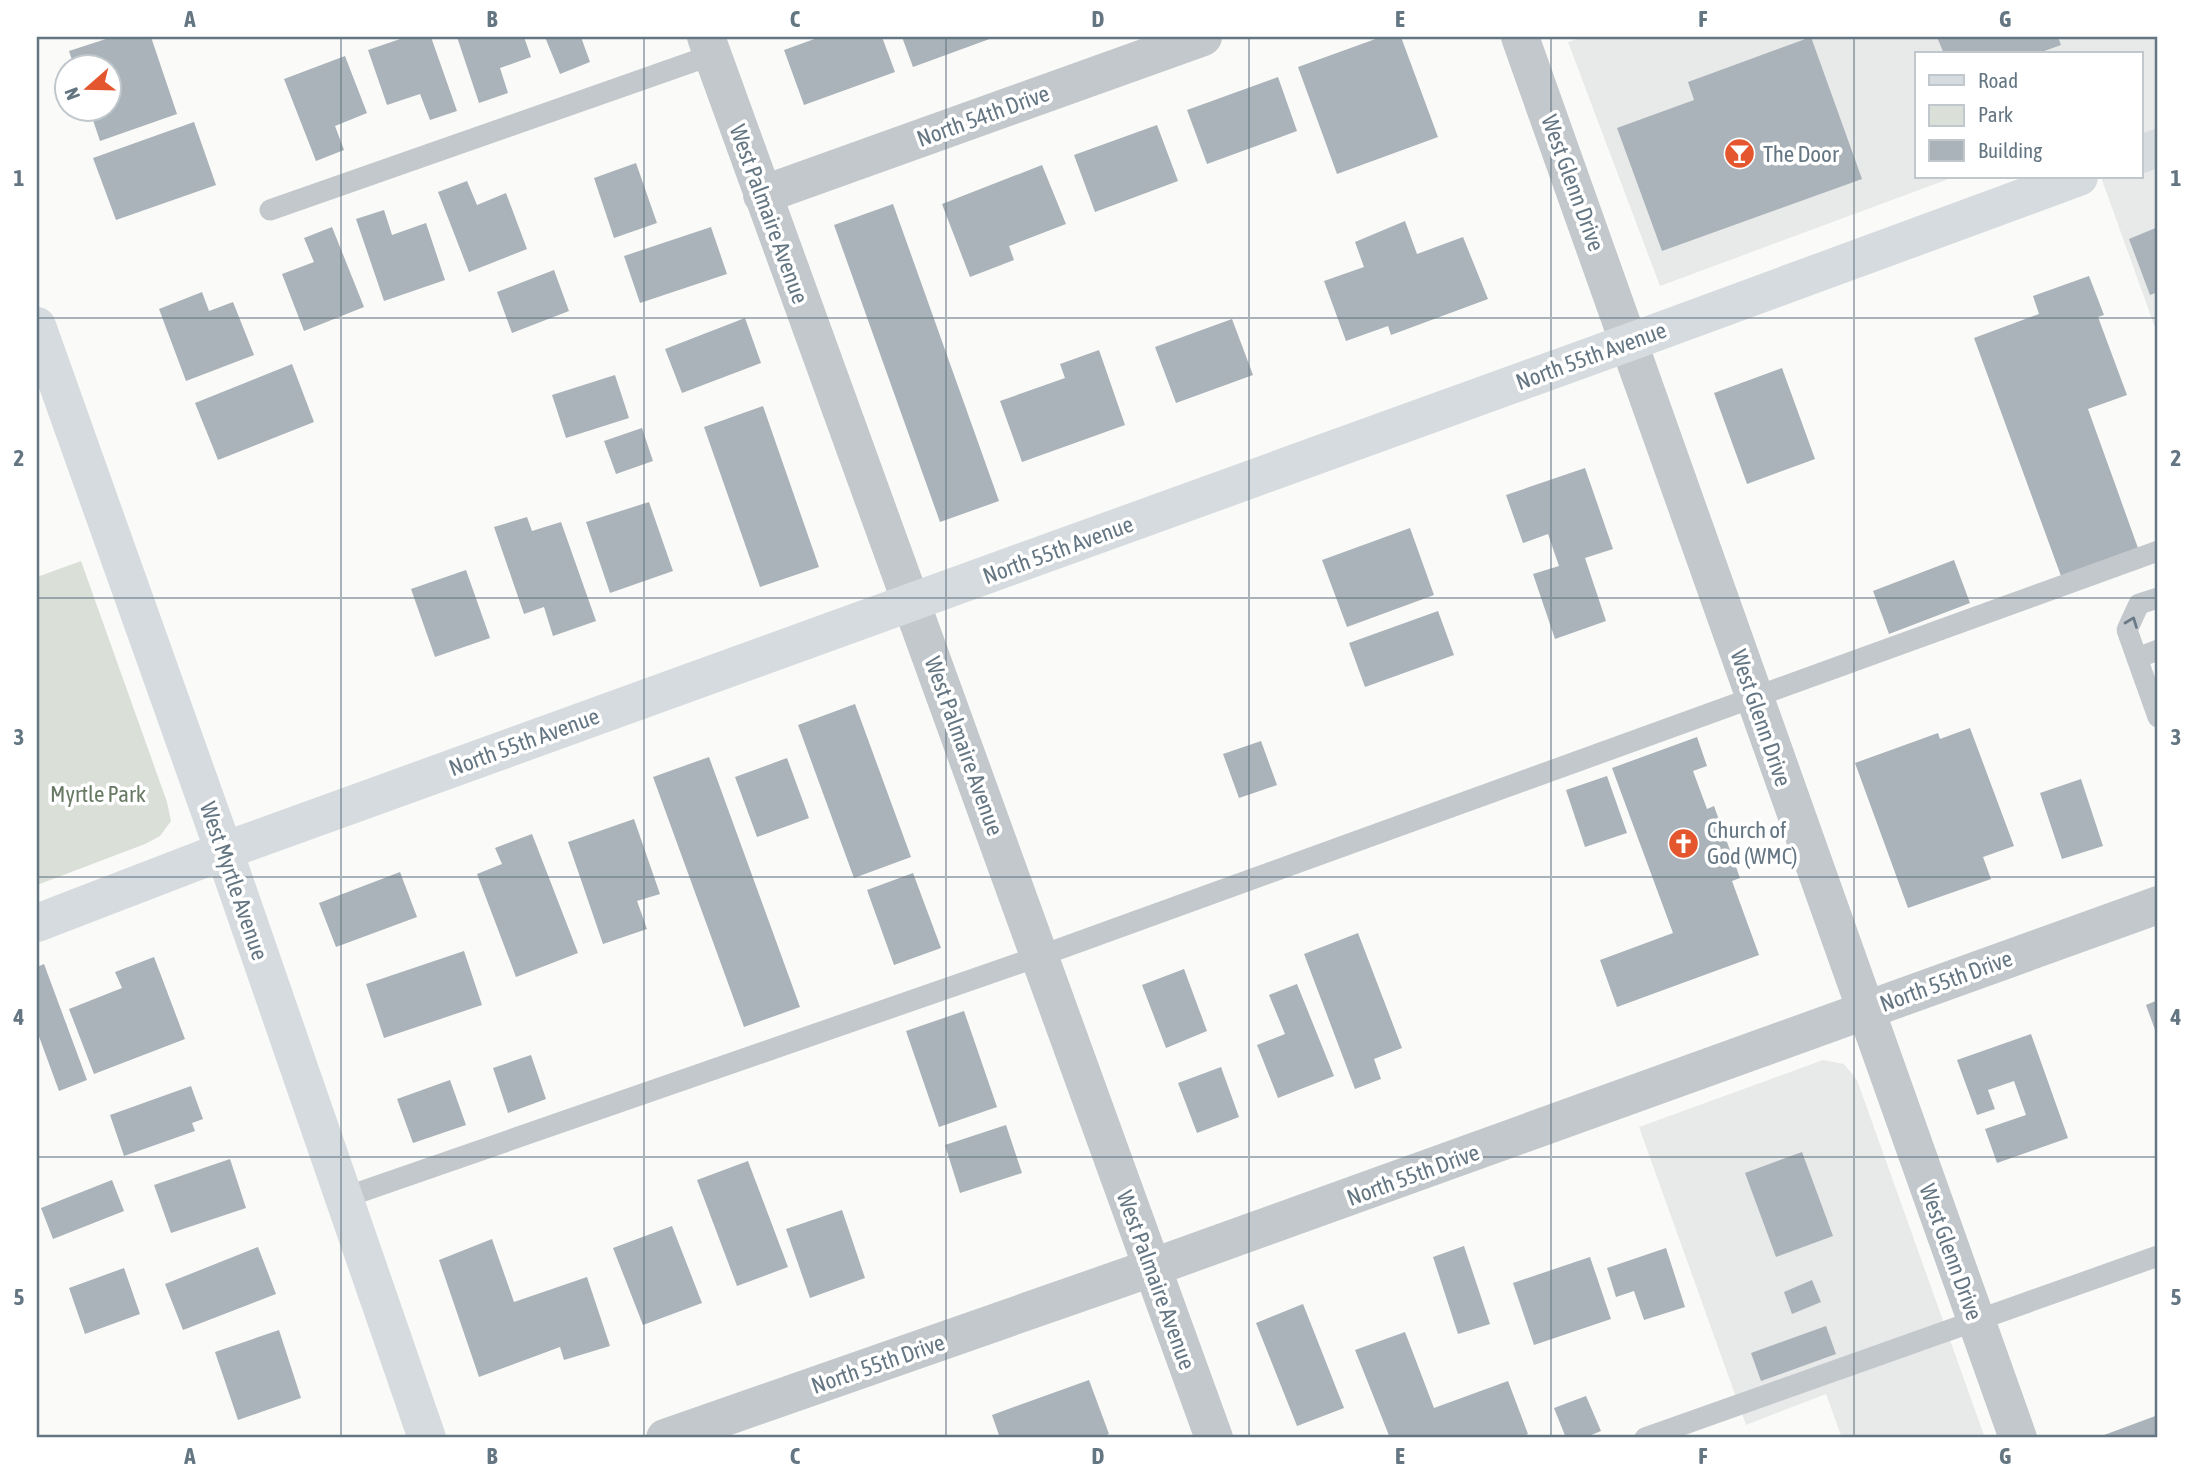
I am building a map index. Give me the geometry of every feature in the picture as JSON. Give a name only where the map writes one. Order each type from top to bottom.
[{"type":"street","name":"North 54th Drive","points":[[762,195],[1203,37]]},
{"type":"street","name":"West Glenn Drive","points":[[1520,37],[2018,1438]]},
{"type":"street","name":"West Palmaire Avenue","points":[[709,46],[1214,1438]]},
{"type":"street","name":"North 55th Avenue","points":[[37,923],[224,851],[2076,178]]},
{"type":"street","name":"West Myrtle Avenue","points":[[37,326],[224,851],[427,1438]]},
{"type":"street","name":"North 55th Drive","points":[[665,1438],[1151,1268],[2158,905]]},
{"type":"lane","name":"West Palmaire Avenue","points":[[270,210],[709,46]]},
{"type":"lane","points":[[342,1198],[1040,956],[2158,551]]},
{"type":"lane","points":[[2158,598],[2139,604],[2127,630],[2158,717]]},
{"type":"lane","points":[[2137,658],[2158,650]]},
{"type":"lane","points":[[1645,1438],[2158,1256]]},
{"type":"shaded area","points":[[1582,37],[2158,37],[2158,336],[2101,178],[2142,178],[2142,52],[1915,52],[1915,178],[1951,178],[1660,286],[1568,42]]},
{"type":"shaded area","points":[[1823,1060],[1844,1064],[1857,1080],[1985,1438],[1842,1438],[1826,1394],[1746,1425],[1639,1127]]},
{"type":"green space","name":"Myrtle Park","points":[[81,561],[167,802],[171,821],[160,836],[145,844],[37,885],[37,577]]},
{"type":"building","points":[[112,37],[151,37],[177,114],[100,141],[94,122],[122,122],[122,52],[69,51]]},
{"type":"building","points":[[406,37],[431,37],[457,111],[430,120],[420,94],[387,105],[368,50]]},
{"type":"building","points":[[457,37],[524,37],[531,57],[500,68],[508,93],[479,103]]},
{"type":"building","points":[[545,37],[581,37],[590,62],[560,74]]},
{"type":"building","points":[[820,37],[882,37],[895,72],[804,105],[784,50]]},
{"type":"building","points":[[902,37],[995,37],[913,67]]},
{"type":"building","points":[[1381,37],[1401,37],[1438,137],[1337,174],[1298,67]]},
{"type":"building","name":"The Door","points":[[1811,37],[1862,179],[1662,251],[1617,128],[1694,100],[1688,82]]},
{"type":"building","points":[[1937,37],[2058,37],[2061,45],[2042,52],[1943,52]]},
{"type":"building","points":[[345,56],[367,113],[335,126],[344,150],[316,161],[284,79]]},
{"type":"building","points":[[1278,77],[1297,131],[1207,164],[1187,110]]},
{"type":"building","points":[[194,122],[216,185],[116,220],[93,158]]},
{"type":"building","points":[[1157,125],[1178,181],[1095,212],[1074,155]]},
{"type":"building","points":[[636,163],[657,223],[614,238],[594,178]]},
{"type":"building","points":[[1042,165],[1066,224],[1009,246],[1014,260],[970,277],[942,204]]},
{"type":"building","points":[[467,181],[477,205],[506,193],[527,249],[469,272],[438,192]]},
{"type":"building","points":[[893,204],[999,501],[940,522],[834,225]]},
{"type":"building","points":[[384,210],[392,235],[426,223],[445,280],[384,301],[356,219]]},
{"type":"building","points":[[1405,221],[1417,254],[1463,237],[1488,299],[1391,335],[1388,326],[1346,341],[1324,281],[1364,267],[1355,242]]},
{"type":"building","points":[[332,227],[364,307],[304,331],[282,274],[314,262],[304,238]]},
{"type":"building","points":[[711,227],[727,274],[640,303],[624,256]]},
{"type":"building","points":[[2158,227],[2158,292],[2150,295],[2129,239]]},
{"type":"building","points":[[554,270],[569,311],[512,333],[497,292]]},
{"type":"building","points":[[2089,276],[2104,315],[2098,317],[2127,395],[2088,409],[2138,548],[2061,576],[1974,338],[2039,314],[2033,296]]},
{"type":"building","points":[[202,292],[209,311],[233,302],[254,355],[186,381],[159,309]]},
{"type":"building","points":[[745,318],[761,363],[682,393],[665,349]]},
{"type":"building","points":[[1232,319],[1253,375],[1176,403],[1155,347]]},
{"type":"building","points":[[1099,350],[1125,425],[1022,462],[1000,401],[1065,378],[1060,364]]},
{"type":"building","points":[[292,364],[314,422],[218,460],[195,403]]},
{"type":"building","points":[[1782,368],[1815,459],[1747,484],[1714,393]]},
{"type":"building","points":[[615,375],[629,418],[566,438],[552,395]]},
{"type":"building","points":[[763,406],[819,567],[760,587],[704,427]]},
{"type":"building","points":[[642,428],[653,461],[616,474],[604,441]]},
{"type":"building","points":[[1585,468],[1613,549],[1585,558],[1606,621],[1555,639],[1533,574],[1559,566],[1548,534],[1523,543],[1506,495]]},
{"type":"building","points":[[649,502],[673,571],[610,593],[586,522]]},
{"type":"building","points":[[527,517],[532,531],[561,522],[596,621],[553,636],[544,607],[524,614],[494,527]]},
{"type":"building","points":[[1410,528],[1434,595],[1347,627],[1322,560]]},
{"type":"building","points":[[1954,560],[1970,603],[1889,634],[1873,591]]},
{"type":"building","points":[[466,570],[490,638],[435,657],[411,589]]},
{"type":"building","points":[[1438,611],[1454,655],[1365,687],[1349,643]]},
{"type":"building","points":[[855,704],[911,857],[854,878],[798,725]]},
{"type":"building","points":[[1970,728],[2014,846],[1983,857],[1991,879],[1908,908],[1855,763],[1938,733],[1940,739]]},
{"type":"building","name":"Church of God (WMC)","points":[[1697,737],[1707,766],[1693,771],[1707,809],[1714,806],[1740,878],[1732,881],[1759,955],[1617,1007],[1600,960],[1673,933],[1612,768]]},
{"type":"building","points":[[1261,741],[1277,785],[1239,798],[1223,754]]},
{"type":"building","points":[[709,757],[800,1007],[744,1027],[653,777]]},
{"type":"building","points":[[787,758],[809,818],[757,837],[735,777]]},
{"type":"building","points":[[1607,776],[1627,833],[1585,847],[1566,790]]},
{"type":"building","points":[[2081,779],[2103,846],[2062,859],[2040,793]]},
{"type":"building","points":[[634,819],[660,894],[637,901],[647,929],[603,944],[568,842]]},
{"type":"building","points":[[532,834],[578,953],[516,977],[477,874],[502,864],[495,848]]},
{"type":"building","points":[[400,872],[417,917],[336,947],[319,903]]},
{"type":"building","points":[[913,873],[941,948],[894,965],[867,890]]},
{"type":"building","points":[[1358,933],[1402,1048],[1374,1059],[1381,1079],[1355,1089],[1304,954]]},
{"type":"building","points":[[464,951],[482,1005],[384,1038],[366,984]]},
{"type":"building","points":[[154,957],[185,1039],[94,1074],[69,1009],[122,988],[115,972]]},
{"type":"building","points":[[44,964],[87,1080],[59,1091],[37,1031],[37,967]]},
{"type":"building","points":[[1184,969],[1207,1031],[1166,1048],[1142,985]]},
{"type":"building","points":[[1297,984],[1334,1076],[1278,1098],[1257,1045],[1285,1034],[1269,995]]},
{"type":"building","points":[[2158,1000],[2158,1038],[2146,1005]]},
{"type":"building","points":[[964,1011],[997,1107],[939,1127],[906,1031]]},
{"type":"building","points":[[2031,1034],[2068,1138],[1997,1163],[1985,1129],[2026,1115],[2014,1081],[1988,1090],[1995,1109],[1977,1115],[1957,1060]]},
{"type":"building","points":[[531,1055],[546,1099],[508,1113],[493,1068]]},
{"type":"building","points":[[1221,1067],[1239,1117],[1197,1133],[1178,1083]]},
{"type":"building","points":[[450,1080],[466,1125],[413,1143],[397,1099]]},
{"type":"building","points":[[191,1086],[203,1119],[192,1123],[195,1131],[124,1156],[110,1115]]},
{"type":"building","points":[[1006,1125],[1022,1173],[960,1193],[945,1145]]},
{"type":"building","points":[[1802,1152],[1833,1236],[1776,1257],[1745,1173]]},
{"type":"building","points":[[230,1159],[246,1208],[171,1233],[154,1185]]},
{"type":"building","points":[[748,1161],[788,1267],[737,1286],[697,1180]]},
{"type":"building","points":[[112,1180],[124,1211],[53,1239],[41,1208]]},
{"type":"building","points":[[842,1210],[865,1278],[810,1298],[786,1229]]},
{"type":"building","points":[[672,1226],[702,1303],[643,1325],[613,1248]]},
{"type":"building","points":[[492,1239],[514,1302],[587,1277],[610,1346],[564,1360],[560,1347],[479,1377],[439,1260]]},
{"type":"building","points":[[1464,1246],[1490,1324],[1458,1334],[1433,1257]]},
{"type":"building","points":[[258,1247],[276,1294],[183,1330],[165,1284]]},
{"type":"building","points":[[1666,1248],[1685,1307],[1644,1320],[1634,1291],[1616,1297],[1607,1268]]},
{"type":"building","points":[[1590,1257],[1611,1319],[1534,1345],[1513,1283]]},
{"type":"building","points":[[124,1268],[140,1314],[85,1334],[69,1288]]},
{"type":"building","points":[[1812,1280],[1821,1302],[1792,1314],[1784,1292]]},
{"type":"building","points":[[1303,1304],[1344,1408],[1297,1426],[1256,1323]]},
{"type":"building","points":[[1826,1326],[1836,1354],[1761,1381],[1751,1353]]},
{"type":"building","points":[[279,1330],[301,1398],[238,1420],[215,1352]]},
{"type":"building","points":[[1405,1332],[1434,1408],[1508,1381],[1528,1434],[1517,1438],[1390,1438],[1355,1350]]},
{"type":"building","points":[[1089,1380],[1109,1434],[1098,1438],[1000,1438],[992,1415]]},
{"type":"building","points":[[1586,1396],[1601,1431],[1584,1438],[1566,1438],[1554,1408]]},
{"type":"building","points":[[2158,1415],[2158,1438],[2096,1438]]},
{"type":"place","name":"The Door","points":[[1740,154]]},
{"type":"place","name":"Church of God (WMC)","points":[[1684,843]]}]
